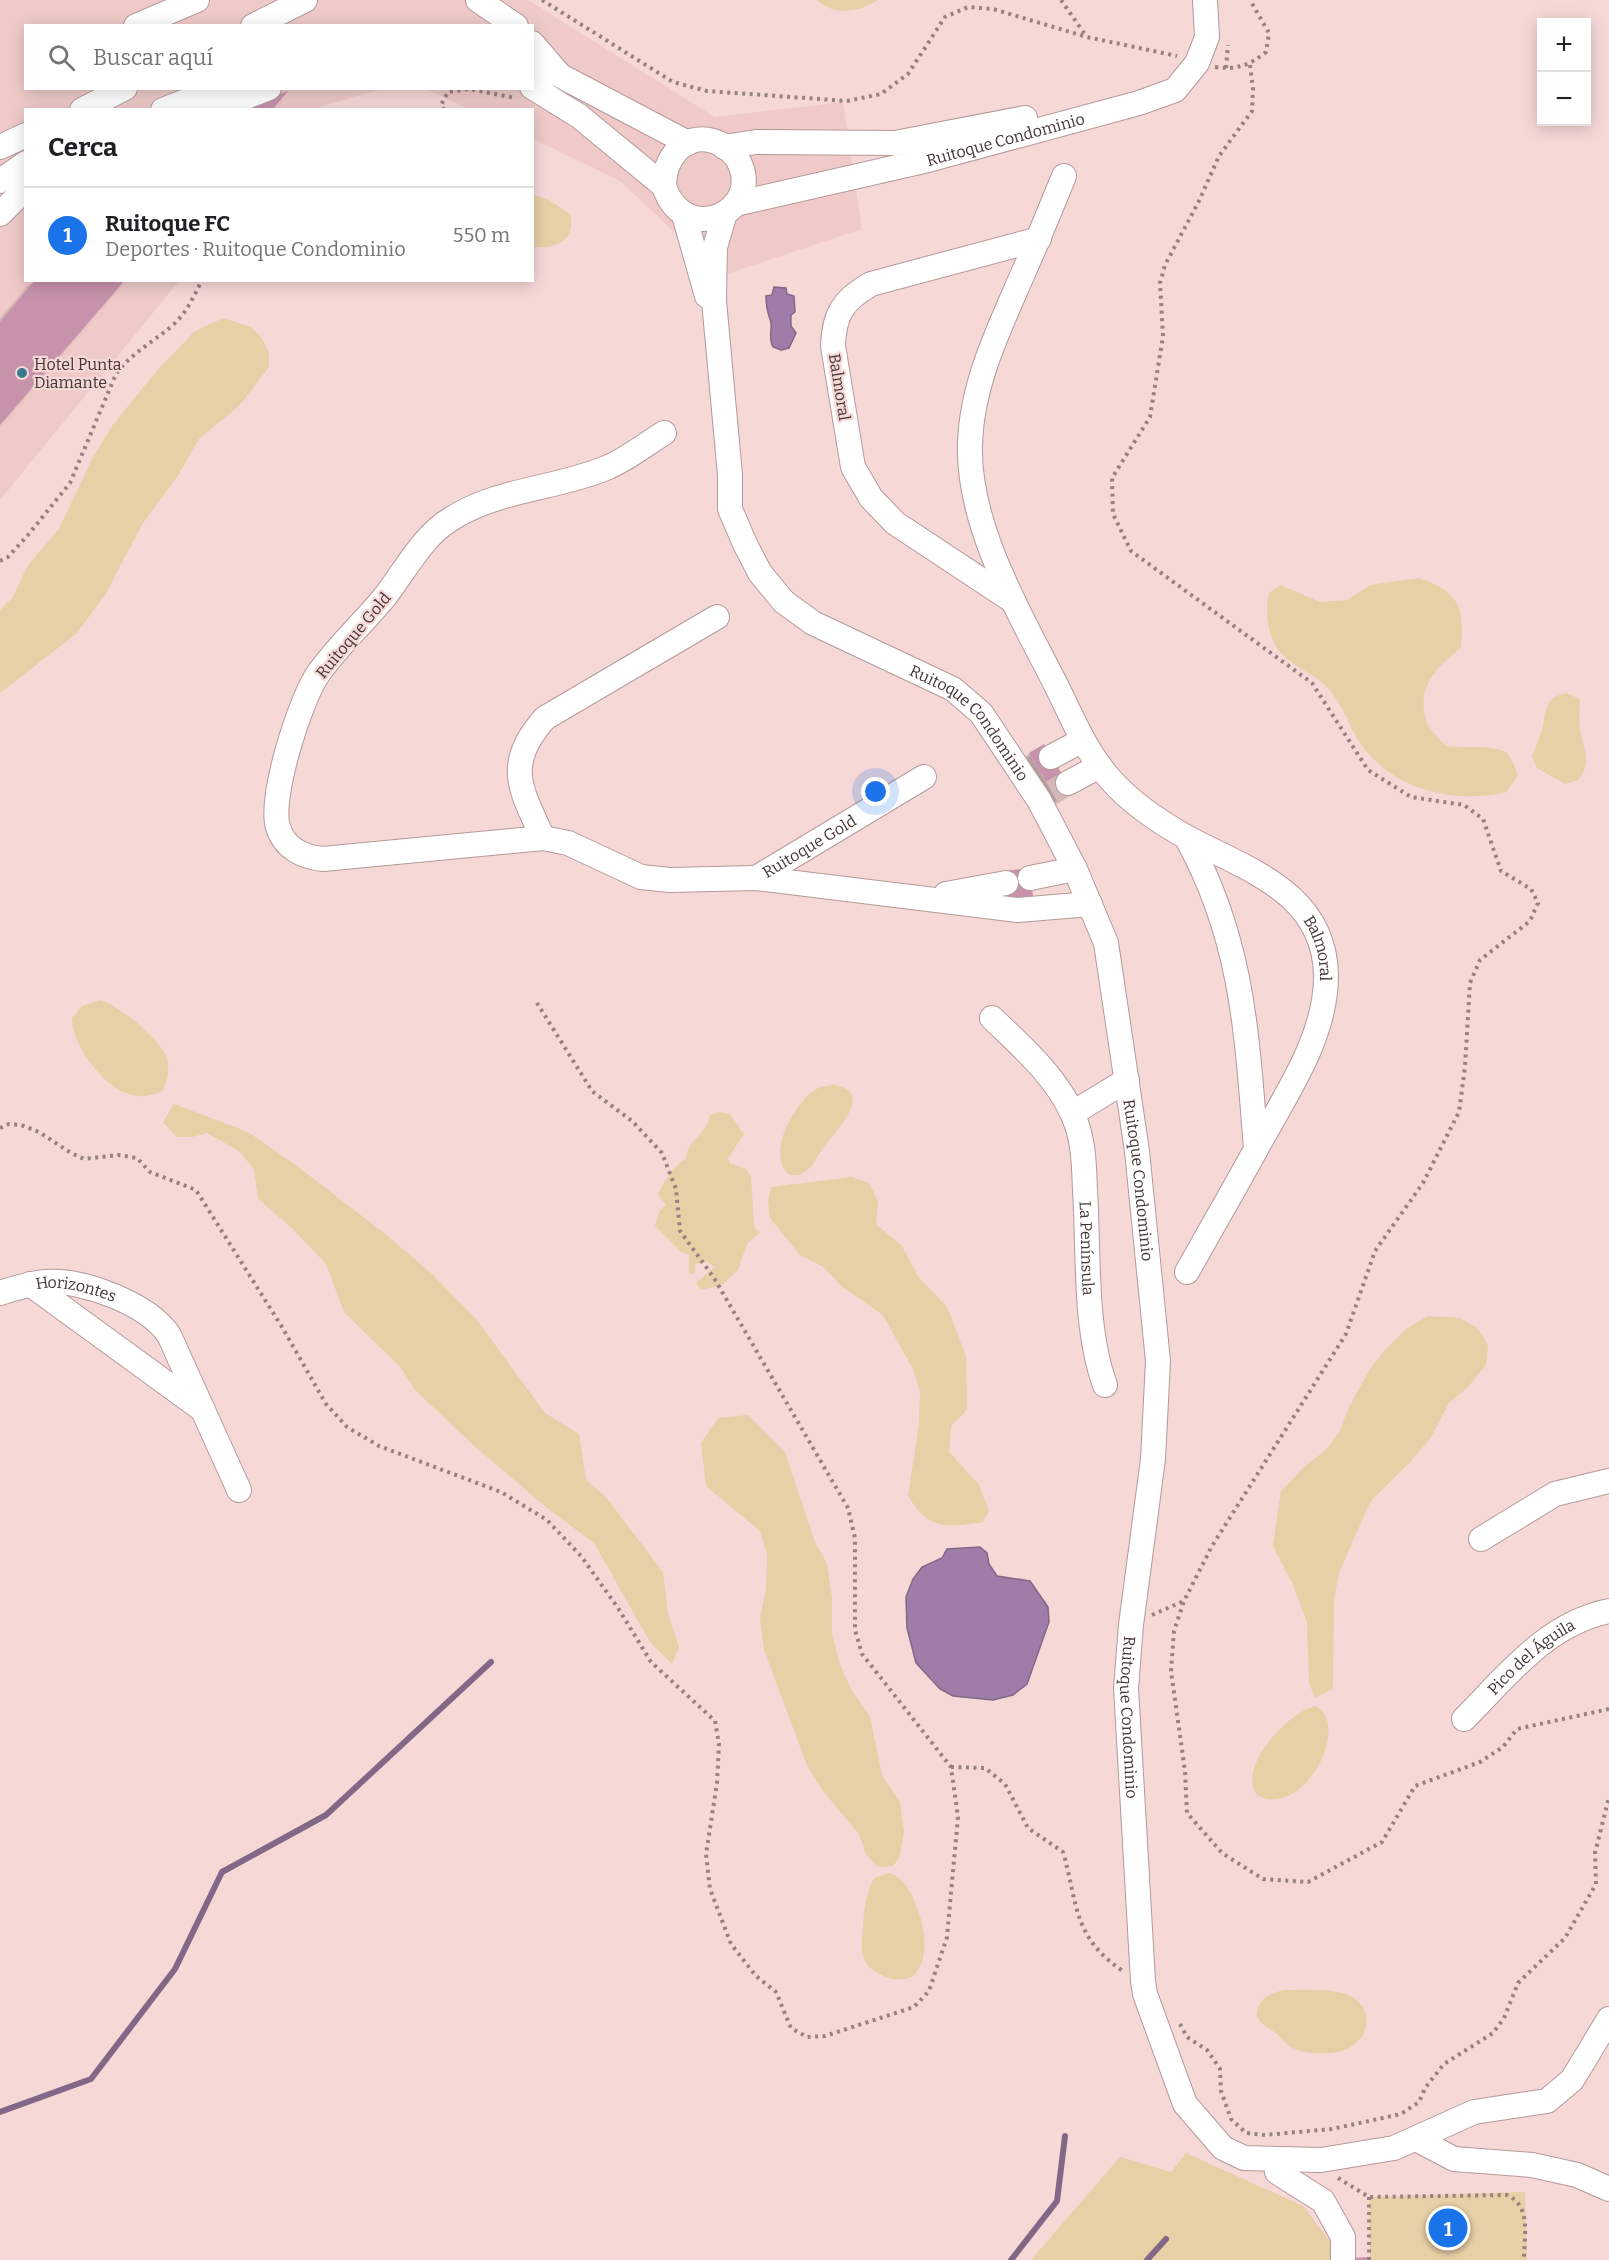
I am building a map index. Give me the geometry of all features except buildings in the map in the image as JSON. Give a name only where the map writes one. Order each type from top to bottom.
[{"type":"street","points":[[140,24],[197,0]]},
{"type":"street","points":[[257,24],[305,0]]},
{"type":"street","points":[[478,0],[513,24]]},
{"type":"street","name":"Ruitoque Condominio","points":[[724,147],[756,142],[832,144],[895,142],[1136,95],[1170,83],[1193,61],[1199,35],[1197,0]]},
{"type":"street","name":"Ruitoque Condominio","points":[[684,215],[705,220],[730,209],[928,160],[1139,103],[1175,90],[1208,37],[1205,0]]},
{"type":"street","points":[[534,45],[559,75]]},
{"type":"street","name":"Ruitoque Condominio","points":[[534,66],[559,75],[688,142],[701,139],[714,141],[735,155],[742,167],[742,192],[730,209],[715,247],[714,301],[730,475],[730,508],[760,573],[784,602],[813,623],[953,688],[1036,765],[1053,792],[1075,869],[1106,943],[1137,1151],[1158,1361],[1153,1459],[1131,1625],[1126,1688],[1143,1981],[1144,1994],[1185,2104],[1223,2148],[1244,2158],[1321,2160],[1394,2148],[1474,2112],[1547,2101],[1572,2080],[1609,2019]]},
{"type":"street","points":[[72,108],[82,90]]},
{"type":"street","points":[[86,108],[120,90]]},
{"type":"street","points":[[168,108],[214,90]]},
{"type":"street","points":[[217,108],[264,90]]},
{"type":"street","name":"Ruitoque Condominio","points":[[526,92],[579,116],[664,186],[668,198],[684,215],[707,297],[714,301]]},
{"type":"street","points":[[0,147],[24,136]]},
{"type":"street","points":[[664,186],[664,173],[668,160],[688,142]]},
{"type":"street","points":[[0,181],[24,164]]},
{"type":"street","name":"Balmoral","points":[[1064,176],[998,331],[976,392],[970,445],[975,497],[990,546],[1013,601],[1083,740],[1100,766],[1128,796],[1186,837],[1259,873],[1286,891],[1304,911],[1318,936],[1326,974],[1322,1011],[1298,1073],[1187,1272]]},
{"type":"street","points":[[0,214],[24,190]]},
{"type":"street","name":"Balmoral","points":[[1013,601],[895,523],[871,498],[853,467],[833,346],[834,327],[847,301],[871,284],[1039,239]]},
{"type":"street","name":"Ruitoque Gold","points":[[664,433],[608,468],[473,506],[448,520],[426,543],[383,599],[317,675],[302,704],[290,738],[276,813],[278,827],[285,840],[295,851],[308,857],[323,859],[543,838],[568,843],[641,877],[670,880],[756,878],[1018,910],[1090,904]]},
{"type":"street","points":[[543,838],[523,796],[519,774],[521,752],[531,733],[545,718],[717,617]]},
{"type":"street","points":[[1036,765],[1083,740]]},
{"type":"street","points":[[1053,792],[1100,766]]},
{"type":"street","name":"Ruitoque Gold","points":[[756,878],[924,777]]},
{"type":"street","name":"Balmoral","points":[[1186,837],[1215,895],[1240,988],[1248,1038],[1256,1149]]},
{"type":"street","points":[[1030,878],[1075,869]]},
{"type":"street","name":"Ruitoque Gold","points":[[927,898],[1006,883]]},
{"type":"street","name":"La Península","points":[[992,1018],[1046,1071],[1073,1113],[1083,1140],[1091,1310],[1099,1365],[1106,1385]]},
{"type":"street","points":[[1073,1113],[1127,1080]]},
{"type":"street","name":"Horizontes","points":[[30,1284],[48,1282],[92,1288],[147,1312],[160,1323],[169,1335],[239,1490]]},
{"type":"street","points":[[0,1293],[30,1284]]},
{"type":"street","name":"Horizontes","points":[[30,1284],[203,1410]]},
{"type":"street","points":[[1481,1539],[1555,1494],[1609,1481]]},
{"type":"street","name":"Pico del Águila","points":[[1464,1719],[1538,1645],[1567,1624],[1609,1611]]},
{"type":"street","points":[[1416,2139],[1454,2159],[1532,2165],[1577,2175],[1609,2189]]},
{"type":"street","points":[[1275,2159],[1276,2172],[1323,2201],[1343,2237],[1343,2260]]},
{"type":"path","points":[[542,0],[673,82],[707,92],[847,101],[881,94],[908,74],[945,17],[968,7],[993,9],[1087,37],[1193,61],[1237,68],[1250,65],[1266,52],[1269,33],[1250,0]]},
{"type":"path","points":[[1061,0],[1087,37]]},
{"type":"path","points":[[443,108],[441,105],[448,92],[462,90]]},
{"type":"path","points":[[473,90],[508,99],[526,92]]},
{"type":"path","points":[[0,561],[8,557],[28,536],[70,483],[116,374],[128,358],[173,325],[186,311],[201,282]]},
{"type":"path","points":[[0,1128],[9,1124],[39,1131],[71,1154],[84,1159],[118,1155],[137,1158],[150,1172],[196,1190],[282,1327],[326,1404],[347,1427],[379,1446],[501,1492],[548,1520],[581,1556],[618,1608],[651,1662],[715,1721],[718,1744],[717,1783],[706,1854],[710,1888],[731,1944],[756,1976],[776,1992],[791,2028],[807,2037],[825,2036],[914,2007],[929,1991],[947,1937],[958,1817],[951,1767],[862,1654],[855,1630],[855,1538],[848,1508],[714,1278],[680,1231],[676,1189],[662,1154],[632,1121],[592,1091],[537,1003]]},
{"type":"path","points":[[1131,1625],[1184,1601]]},
{"type":"path","points":[[951,1767],[985,1768],[1005,1784],[1028,1828],[1063,1852],[1078,1920],[1093,1942],[1120,1970],[1143,1981]]},
{"type":"path","points":[[1179,2021],[1187,2037],[1206,2050],[1220,2068],[1221,2091],[1231,2119],[1246,2133],[1265,2135],[1332,2129],[1401,2114],[1419,2102],[1425,2088],[1444,2064],[1493,2033],[1504,2018],[1518,1983],[1565,1938],[1596,1884],[1595,1852],[1609,1797]]},
{"type":"path","points":[[1321,2160],[1334,2176],[1369,2197],[1507,2195],[1518,2200],[1524,2209],[1524,2260]]},
{"type":"path","points":[[1369,2197],[1369,2260]]},
{"type":"shaded area","points":[[0,0],[528,0],[715,117],[843,102],[862,229],[721,276],[620,181],[534,139],[534,108],[467,108],[427,90],[534,90],[534,24],[24,24],[24,90],[378,90],[320,108],[24,108],[24,282],[178,282],[0,500]]},
{"type":"shaded area","points":[[817,0],[878,0],[855,9],[838,10],[823,5]]},
{"type":"shaded area","points":[[534,195],[549,200],[570,214],[571,223],[567,236],[556,244],[534,247]]},
{"type":"shaded area","points":[[774,287],[786,288],[787,294],[794,296],[795,312],[791,315],[791,326],[796,333],[789,348],[781,350],[773,347],[771,343],[771,323],[766,306],[766,296],[772,295]]},
{"type":"shaded area","points":[[223,318],[251,327],[261,337],[269,353],[269,367],[239,406],[199,439],[177,477],[143,523],[105,595],[76,634],[0,693],[0,610],[13,597],[28,565],[59,529],[92,459],[112,426],[154,374],[194,332]]},
{"type":"shaded area","points":[[1419,578],[1443,589],[1451,596],[1460,611],[1462,634],[1461,648],[1437,670],[1427,687],[1424,708],[1427,723],[1446,746],[1487,748],[1507,753],[1518,775],[1507,792],[1486,796],[1444,794],[1424,789],[1387,771],[1371,757],[1358,740],[1329,689],[1286,658],[1273,640],[1267,616],[1269,593],[1281,585],[1320,602],[1347,600],[1370,585]]},
{"type":"shaded area","points":[[1566,693],[1580,699],[1580,725],[1586,763],[1578,780],[1565,784],[1537,768],[1532,757],[1542,730],[1547,706],[1553,698]]},
{"type":"shaded area","points":[[101,1000],[139,1025],[157,1042],[167,1059],[168,1067],[163,1091],[141,1096],[130,1095],[119,1090],[103,1077],[81,1048],[72,1018],[82,1006]]},
{"type":"shaded area","points":[[833,1085],[846,1089],[852,1095],[849,1114],[810,1168],[800,1175],[790,1175],[783,1166],[780,1155],[785,1130],[807,1097],[823,1086]]},
{"type":"shaded area","points":[[174,1104],[248,1132],[293,1163],[384,1233],[431,1273],[477,1320],[545,1413],[579,1434],[586,1480],[605,1496],[663,1572],[668,1613],[679,1647],[672,1664],[650,1642],[594,1543],[547,1508],[472,1444],[415,1390],[401,1368],[344,1312],[326,1264],[293,1229],[258,1199],[254,1169],[239,1151],[207,1133],[192,1137],[177,1137],[163,1122]]},
{"type":"shaded area","points":[[720,1112],[730,1114],[744,1134],[728,1158],[730,1163],[746,1169],[751,1176],[754,1227],[760,1232],[747,1244],[738,1270],[722,1285],[701,1290],[696,1283],[714,1267],[707,1261],[695,1265],[695,1274],[689,1273],[689,1255],[679,1250],[655,1226],[659,1212],[666,1205],[658,1194],[674,1169],[686,1159],[690,1146],[706,1127],[710,1115]]},
{"type":"shaded area","points":[[852,1177],[869,1183],[878,1201],[876,1224],[902,1246],[919,1278],[947,1307],[966,1356],[967,1410],[951,1426],[949,1452],[979,1485],[989,1511],[983,1522],[958,1525],[939,1524],[923,1515],[908,1496],[919,1424],[920,1392],[913,1369],[883,1315],[841,1286],[825,1268],[800,1255],[770,1218],[768,1201],[771,1187]]},
{"type":"shaded area","points":[[1428,1316],[1460,1318],[1477,1328],[1488,1345],[1486,1365],[1467,1388],[1449,1403],[1430,1439],[1370,1502],[1339,1573],[1334,1599],[1333,1689],[1315,1698],[1309,1683],[1307,1622],[1293,1585],[1273,1546],[1281,1491],[1305,1466],[1326,1450],[1339,1433],[1349,1407],[1370,1369],[1386,1349],[1406,1329]]},
{"type":"shaded area","points":[[748,1415],[785,1452],[815,1542],[827,1564],[832,1598],[832,1632],[839,1662],[851,1689],[870,1717],[882,1775],[900,1802],[904,1832],[899,1858],[893,1866],[877,1867],[866,1854],[859,1834],[822,1790],[808,1768],[764,1650],[760,1618],[766,1589],[767,1555],[760,1531],[706,1486],[701,1443],[718,1418]]},
{"type":"shaded area","points":[[980,1547],[987,1553],[989,1564],[997,1576],[1030,1581],[1048,1607],[1049,1622],[1027,1684],[1013,1695],[993,1700],[953,1696],[940,1689],[916,1663],[907,1628],[906,1597],[913,1579],[922,1567],[942,1558],[947,1549]]},
{"type":"shaded area","points":[[1315,1706],[1325,1716],[1328,1731],[1325,1749],[1318,1767],[1306,1783],[1291,1795],[1274,1799],[1257,1795],[1252,1783],[1254,1770],[1268,1742],[1292,1718]]},
{"type":"shaded area","points":[[889,1873],[900,1879],[911,1894],[924,1935],[922,1961],[915,1974],[909,1978],[894,1979],[879,1974],[867,1964],[862,1952],[864,1914],[869,1890],[874,1878]]},
{"type":"shaded area","points":[[1284,1990],[1333,1991],[1348,1995],[1362,2006],[1365,2013],[1365,2029],[1362,2036],[1357,2043],[1343,2051],[1312,2053],[1291,2047],[1257,2017],[1259,2006],[1264,1998]]},
{"type":"shaded area","points":[[1186,2153],[1303,2206],[1335,2248],[1335,2260],[1031,2260],[1120,2157],[1171,2172]]},
{"type":"shaded area","points":[[1525,2192],[1527,2260],[1370,2260],[1369,2197]]},
{"type":"waterway","points":[[0,2112],[91,2079],[175,1969],[222,1872],[326,1815],[491,1662]]},
{"type":"waterway","points":[[1011,2260],[1057,2201],[1065,2136]]},
{"type":"waterway","points":[[1147,2260],[1166,2239]]},
{"type":"tunnel","points":[[1052,792],[1068,783]]},
{"type":"place","name":"Hotel Punta Diamante","points":[[22,373]]},
{"type":"place","name":"Ruitoque FC","points":[[1448,2228]]}]
